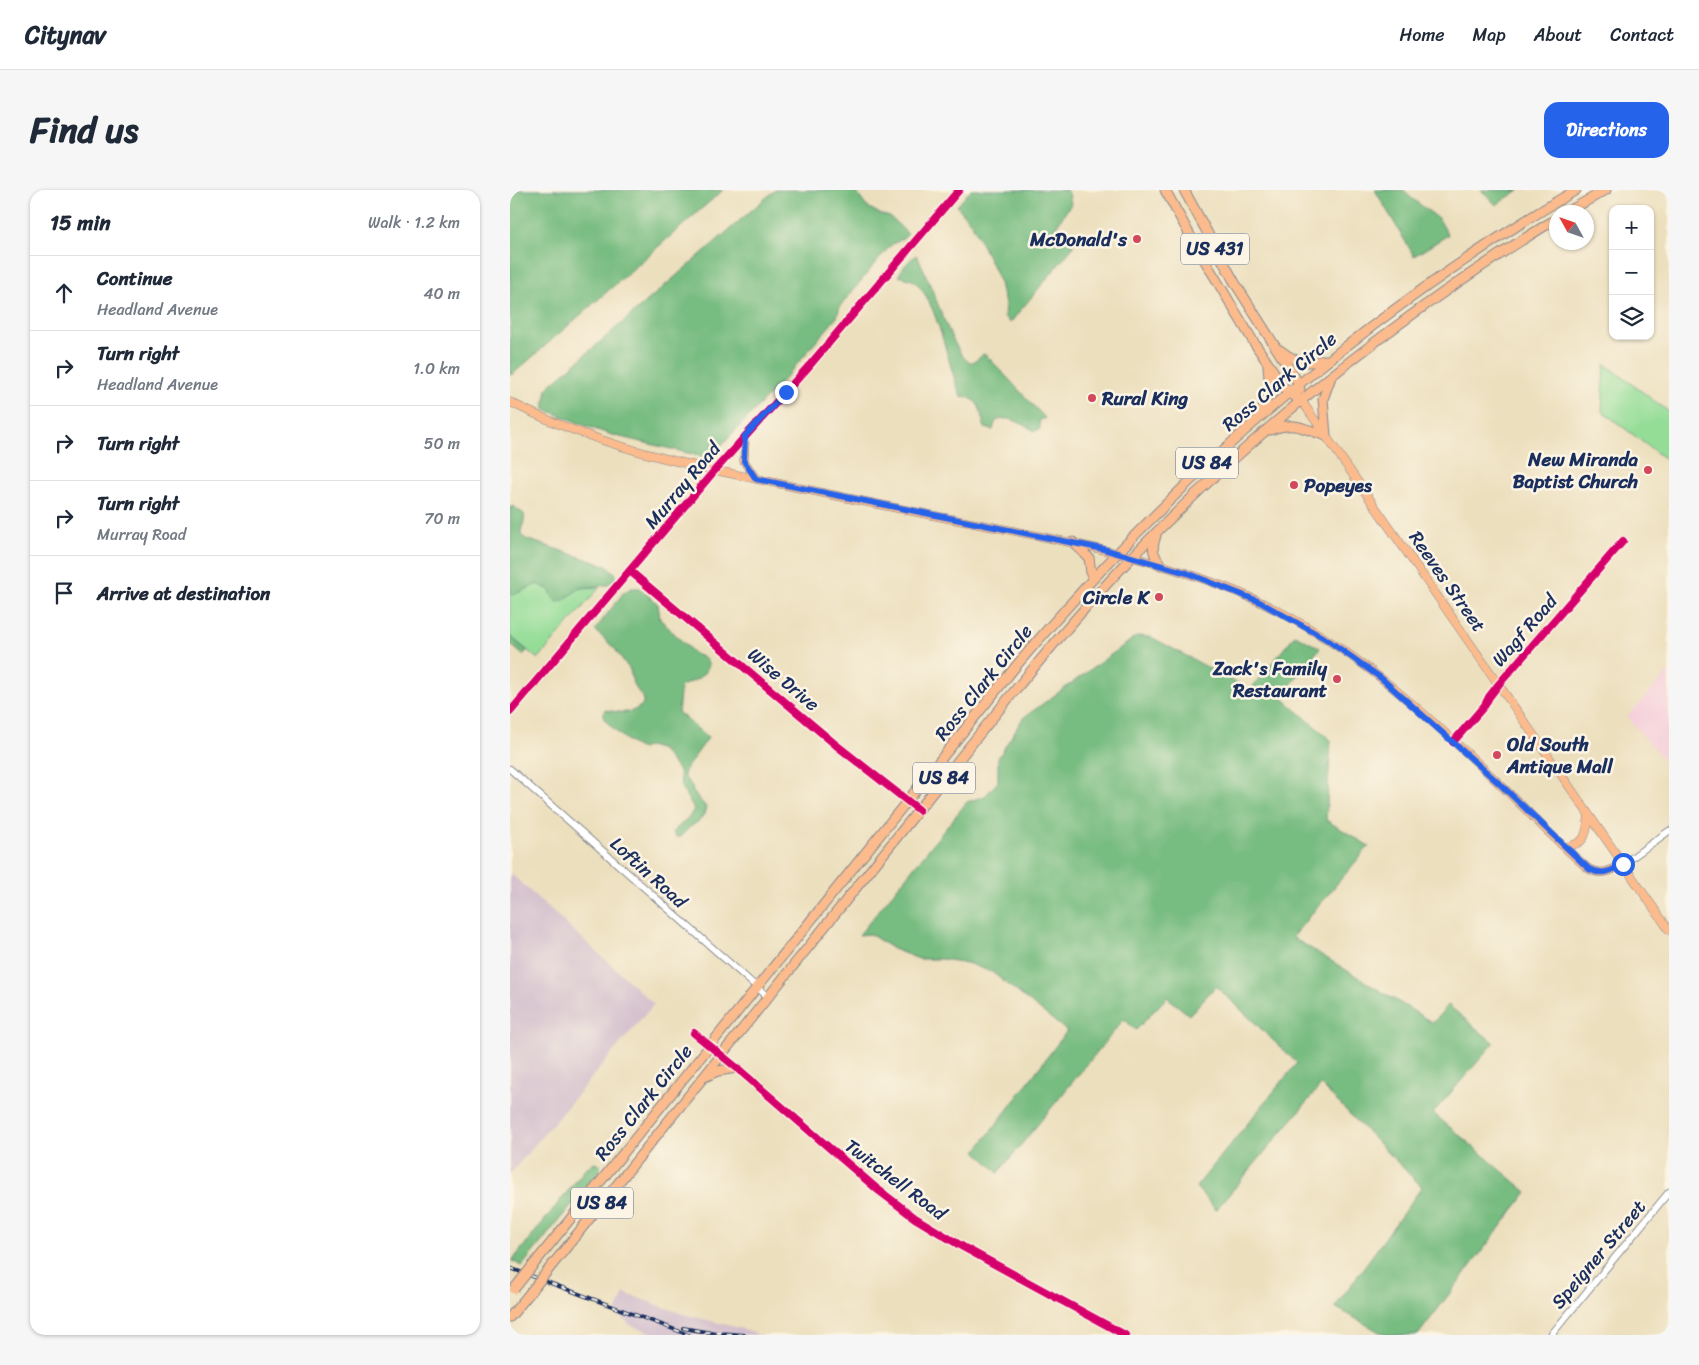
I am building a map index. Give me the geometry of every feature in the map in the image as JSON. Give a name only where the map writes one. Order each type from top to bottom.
[{"type":"highway","name":"Reeves Street","points":[[1165,190],[1210,270],[1268,363],[1288,393],[1301,400]]},
{"type":"highway","name":"Reeves Street","points":[[1184,190],[1235,283],[1299,384],[1301,400]]},
{"type":"highway","name":"Ross Clark Circle","points":[[512,1291],[1025,654],[1116,553],[1180,489],[1259,417],[1328,360],[1394,309],[1444,274],[1499,237],[1576,190]]},
{"type":"highway","points":[[1579,205],[1606,190]]},
{"type":"highway","name":"Ross Clark Circle","points":[[510,1317],[1042,659],[1132,557],[1265,431],[1332,375],[1432,301],[1549,224]]},
{"type":"highway","name":"US 431","points":[[1273,345],[1290,358],[1300,362],[1312,363],[1328,360]]},
{"type":"highway","points":[[1259,417],[1270,390],[1268,363]]},
{"type":"highway","points":[[1265,431],[1294,425],[1326,436],[1323,399],[1332,375]]},
{"type":"highway","points":[[1157,532],[1152,551],[1161,565]]},
{"type":"highway","points":[[1073,542],[1089,558],[1092,579]]},
{"type":"highway","points":[[702,1079],[718,1070],[737,1068]]},
{"type":"main road","name":"Reeves Street","points":[[1301,400],[1669,930]]},
{"type":"main road","points":[[510,402],[562,426],[597,439],[671,460],[756,479],[1073,542],[1161,565],[1240,593],[1314,631],[1381,678],[1453,742],[1585,866],[1601,873],[1612,871],[1623,864]]},
{"type":"main road","points":[[745,436],[744,461],[756,479]]},
{"type":"main road","points":[[1565,847],[1578,844],[1584,838],[1588,815]]},
{"type":"street","name":"Murray Road","points":[[510,712],[715,470],[804,372],[959,190]]},
{"type":"street","name":"Wagf Road","points":[[1453,742],[1485,705],[1499,684],[1622,541]]},
{"type":"street","name":"Wise Drive","points":[[630,571],[836,745],[919,810]]},
{"type":"street","name":"Loftin Road","points":[[510,769],[768,997]]},
{"type":"street","points":[[1623,864],[1669,831]]},
{"type":"street","name":"Twitchell Road","points":[[694,1033],[877,1189],[915,1218],[963,1247],[1125,1335]]},
{"type":"street","name":"Speigner Street","points":[[1551,1335],[1669,1192]]},
{"type":"shaded area","points":[[1669,671],[1669,766],[1627,717]]},
{"type":"shaded area","points":[[510,873],[654,1004],[510,1174]]},
{"type":"shaded area","points":[[624,1293],[683,1314],[747,1330],[759,1335],[658,1335],[630,1325],[616,1312]]},
{"type":"green space","points":[[510,190],[723,190],[510,375]]},
{"type":"green space","points":[[775,190],[855,190],[866,206],[890,217],[908,234],[889,247],[840,306],[837,317],[786,377],[709,458],[612,435],[544,409],[547,388]]},
{"type":"green space","points":[[971,190],[1066,190],[1069,193],[1071,204],[1055,228],[1074,246],[1010,323],[1004,316],[1005,304],[1000,283],[992,265],[972,224],[957,206]]},
{"type":"green space","points":[[1375,190],[1404,190],[1410,197],[1439,219],[1448,235],[1414,256]]},
{"type":"green space","points":[[1481,190],[1519,190],[1496,205]]},
{"type":"green space","points":[[916,255],[956,346],[970,362],[977,360],[983,354],[987,356],[1045,418],[1039,421],[1040,429],[1035,431],[1010,419],[995,422],[993,430],[985,428],[977,403],[968,397],[961,396],[930,303],[914,281],[899,276],[908,262]]},
{"type":"green space","points":[[1605,364],[1669,412],[1669,462],[1602,411]]},
{"type":"green space","points":[[513,506],[524,514],[521,535],[526,539],[607,566],[616,574],[615,579],[608,585],[580,588],[562,601],[557,602],[552,597],[550,590],[537,584],[513,595],[510,593],[510,507]]},
{"type":"green space","points":[[537,584],[550,590],[552,597],[562,601],[580,588],[600,587],[538,659],[510,636],[510,593],[513,595]]},
{"type":"green space","points":[[632,588],[639,588],[658,604],[660,619],[695,654],[705,658],[709,665],[701,676],[681,686],[678,712],[708,738],[685,770],[684,777],[692,786],[693,792],[706,807],[699,821],[680,837],[676,837],[673,832],[690,816],[694,809],[681,787],[680,774],[677,768],[662,750],[649,746],[642,749],[637,747],[621,735],[603,717],[605,710],[629,712],[643,704],[643,698],[633,684],[630,670],[615,649],[595,630],[624,592]]},
{"type":"green space","points":[[1295,635],[1320,648],[1281,697],[1331,740],[1326,820],[1369,846],[1292,937],[1433,1023],[1448,1005],[1494,1043],[1433,1113],[1527,1192],[1418,1335],[1385,1335],[1335,1307],[1422,1187],[1321,1085],[1216,1210],[1196,1187],[1297,1063],[1216,986],[1189,1015],[1167,997],[1136,1030],[1124,1019],[998,1173],[976,1151],[1067,1031],[992,972],[967,963],[943,959],[919,959],[893,949],[870,934],[859,935],[967,802],[985,796],[998,782],[998,758],[1023,718],[1137,636],[1151,637],[1250,690]]},
{"type":"green space","points":[[510,636],[527,651],[523,655],[510,644]]},
{"type":"green space","points":[[595,1163],[600,1165],[600,1170],[522,1266],[512,1261],[587,1167]]},
{"type":"railway","points":[[510,1268],[689,1335]]},
{"type":"railway","points":[[683,1328],[744,1335]]},
{"type":"cycle path","points":[[510,712],[715,470],[809,366],[959,190]]},
{"type":"cycle path","points":[[1453,742],[1485,705],[1499,684],[1623,541]]},
{"type":"cycle path","points":[[630,571],[836,745],[919,810]]},
{"type":"cycle path","points":[[694,1033],[877,1189],[915,1218],[963,1247],[1125,1335]]},
{"type":"place","name":"McDonald's","points":[[1137,239]]},
{"type":"place","name":"Rural King","points":[[1092,398]]},
{"type":"place","name":"New Miranda Baptist Church","points":[[1648,470]]},
{"type":"place","name":"Popeyes","points":[[1294,485]]},
{"type":"place","name":"Circle K","points":[[1159,597]]},
{"type":"place","name":"Zack's Family Restaurant","points":[[1337,679]]},
{"type":"place","name":"Old South Antique Mall","points":[[1497,755]]},
{"type":"route","points":[[786,392],[745,436],[744,461],[756,479],[1103,549],[1187,573],[1240,593],[1308,628],[1343,650],[1381,678],[1502,786],[1589,869],[1601,873],[1612,871],[1623,864]]}]
